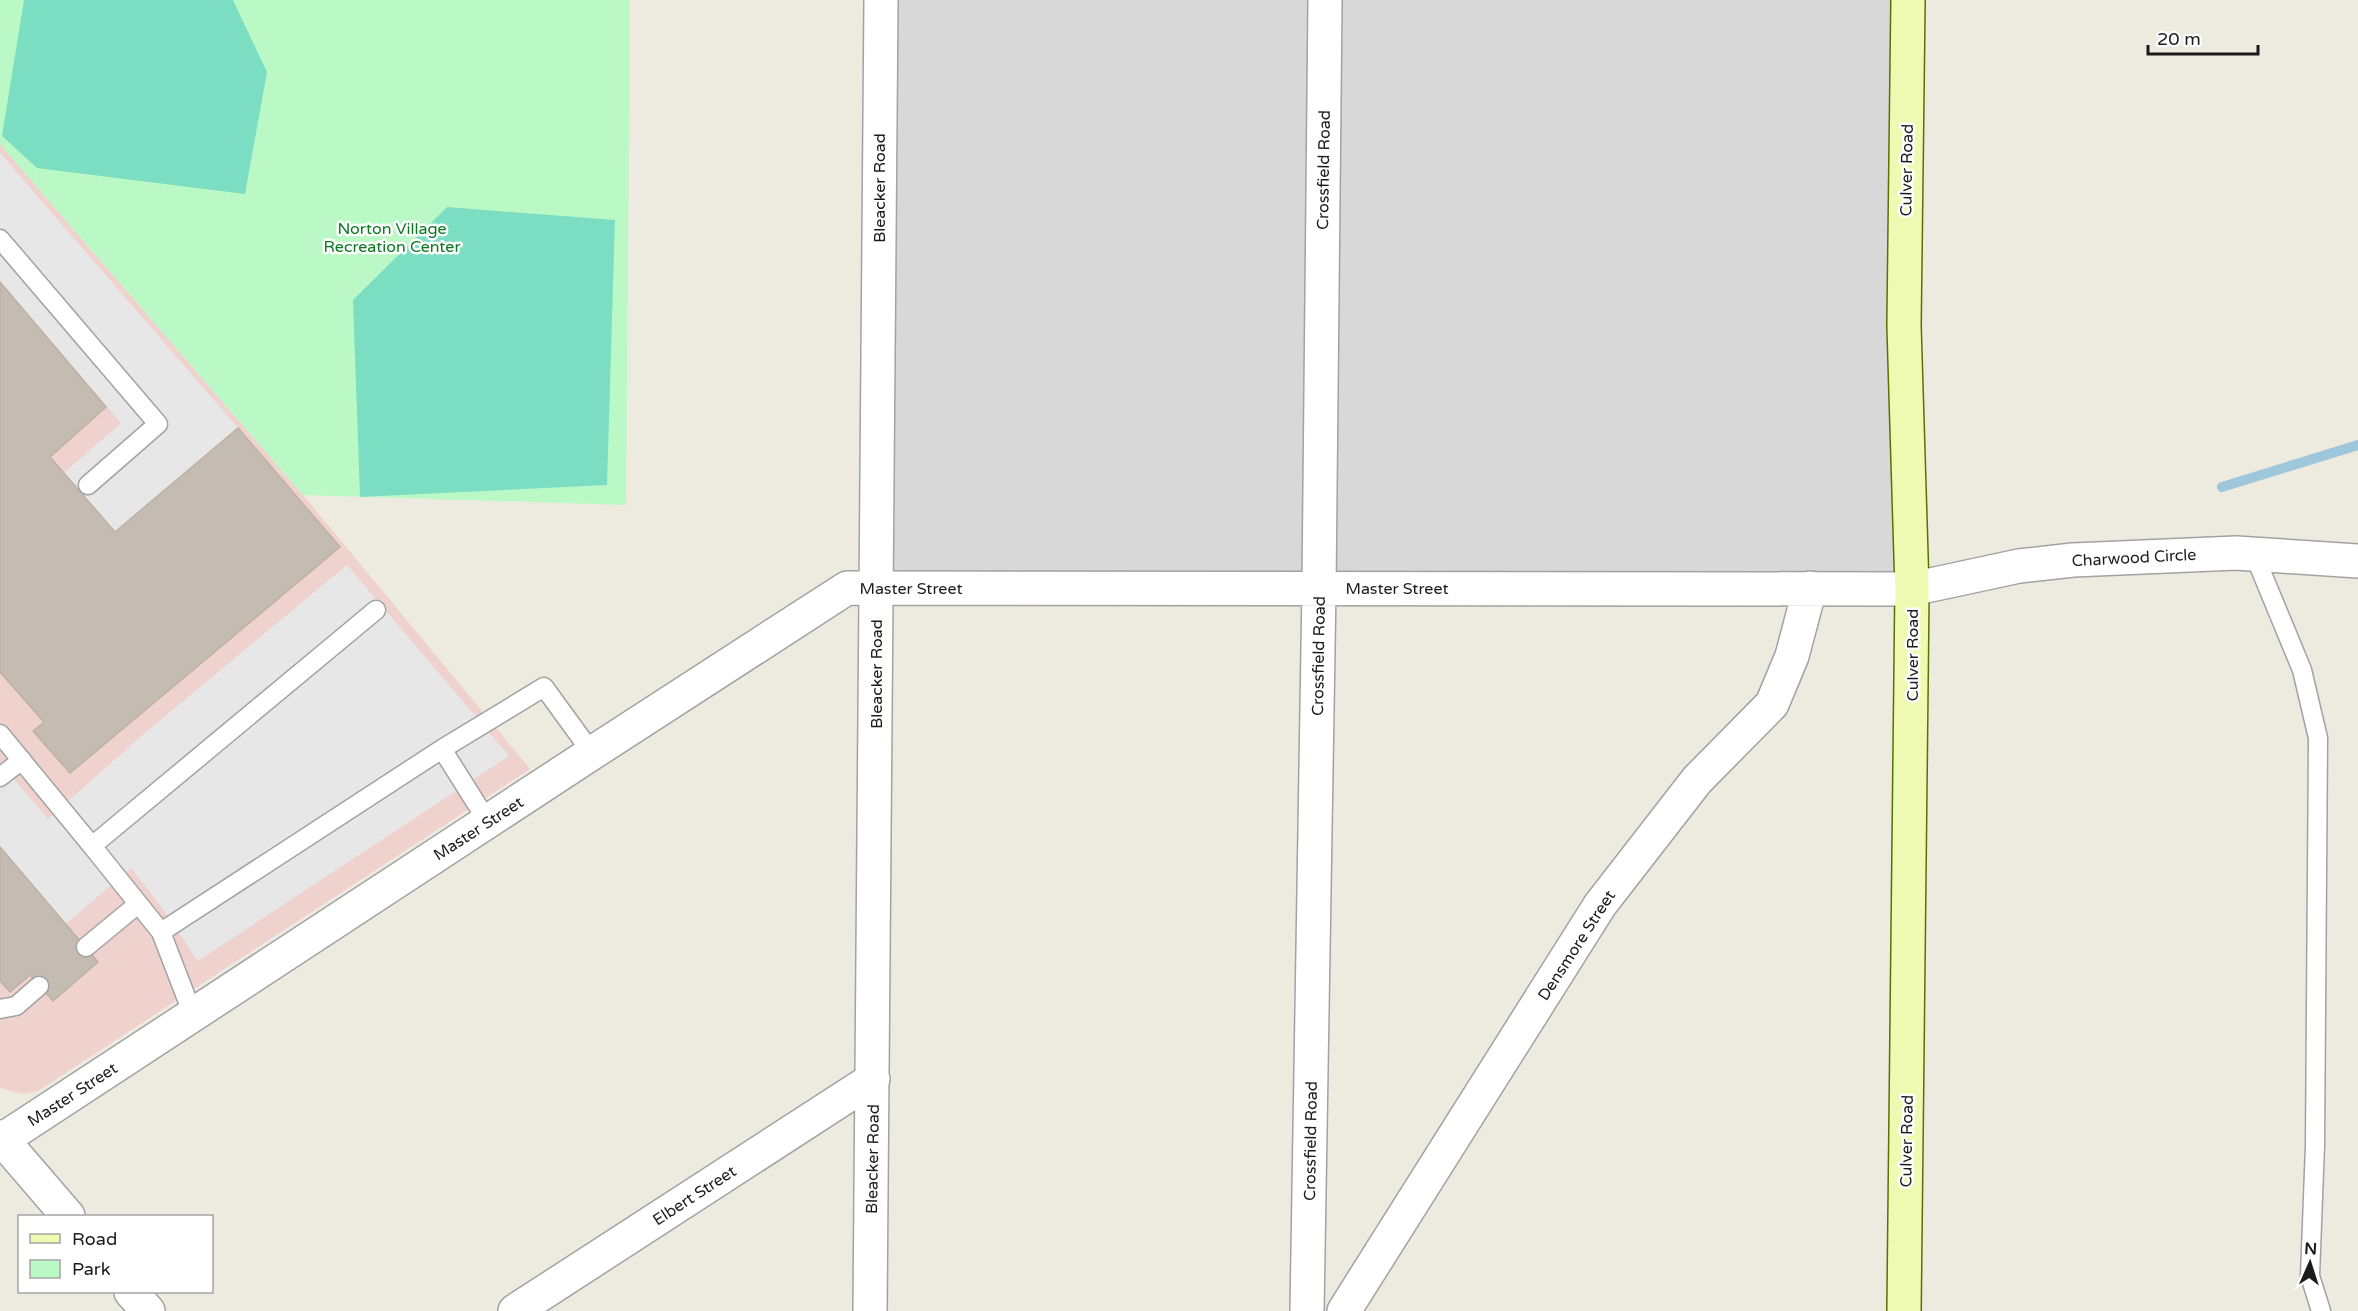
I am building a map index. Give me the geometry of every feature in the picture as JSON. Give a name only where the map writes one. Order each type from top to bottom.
[{"type":"main road","name":"Culver Road","points":[[1904,1311],[1912,589],[1904,326],[1908,0]]},
{"type":"street","name":"Bleacker Road","points":[[870,1311],[881,0]]},
{"type":"street","name":"Crossfield Road","points":[[1307,1311],[1319,588],[1325,0]]},
{"type":"street","name":"Charwood Circle","points":[[1912,589],[2019,566],[2073,560],[2236,553],[2358,561]]},
{"type":"street","name":"Master Street","points":[[1,1138],[194,1015],[847,588],[1912,589]]},
{"type":"street","name":"Densmore Street","points":[[1344,1311],[1599,905],[1697,780],[1772,704],[1792,656],[1810,588]]},
{"type":"street","name":"Elbert Street","points":[[515,1311],[873,1079]]},
{"type":"street","points":[[1,1138],[67,1215]]},
{"type":"street","points":[[132,1293],[148,1311]]},
{"type":"lane","points":[[0,239],[158,424],[88,485]]},
{"type":"lane","points":[[2254,554],[2302,670],[2318,738],[2315,1145],[2310,1276],[2322,1311]]},
{"type":"lane","points":[[92,846],[376,610]]},
{"type":"lane","points":[[161,932],[442,748],[544,687],[592,753]]},
{"type":"lane","points":[[0,734],[161,932],[194,1015]]},
{"type":"lane","points":[[442,748],[488,822]]},
{"type":"lane","points":[[0,777],[22,760]]},
{"type":"lane","points":[[86,947],[138,904]]},
{"type":"lane","points":[[0,1009],[16,1006],[39,986]]},
{"type":"shaded area","points":[[881,0],[1908,0],[1912,589],[876,588]]},
{"type":"shaded area","points":[[0,144],[303,495],[530,769],[38,1091],[23,1094],[0,1088]]},
{"type":"shaded area","points":[[0,153],[238,428],[115,532],[64,473],[121,423],[0,282]]},
{"type":"shaded area","points":[[347,565],[509,756],[198,961],[160,905],[131,868],[66,924],[0,847],[0,763],[48,819],[146,732]]},
{"type":"green space","name":"Norton Village Recreation Center","points":[[0,0],[630,0],[626,505],[303,495],[0,144]]},
{"type":"green space","points":[[24,0],[233,0],[267,72],[245,194],[37,168],[2,136]]},
{"type":"green space","points":[[447,207],[615,220],[607,485],[360,497],[353,300]]},
{"type":"building","points":[[0,282],[106,407],[50,457],[115,532],[238,428],[340,547],[70,773],[33,731],[44,722],[0,672]]},
{"type":"building","points":[[0,847],[98,962],[53,1001],[30,975],[10,992],[0,981]]},
{"type":"waterway","points":[[2222,487],[2358,445]]}]
